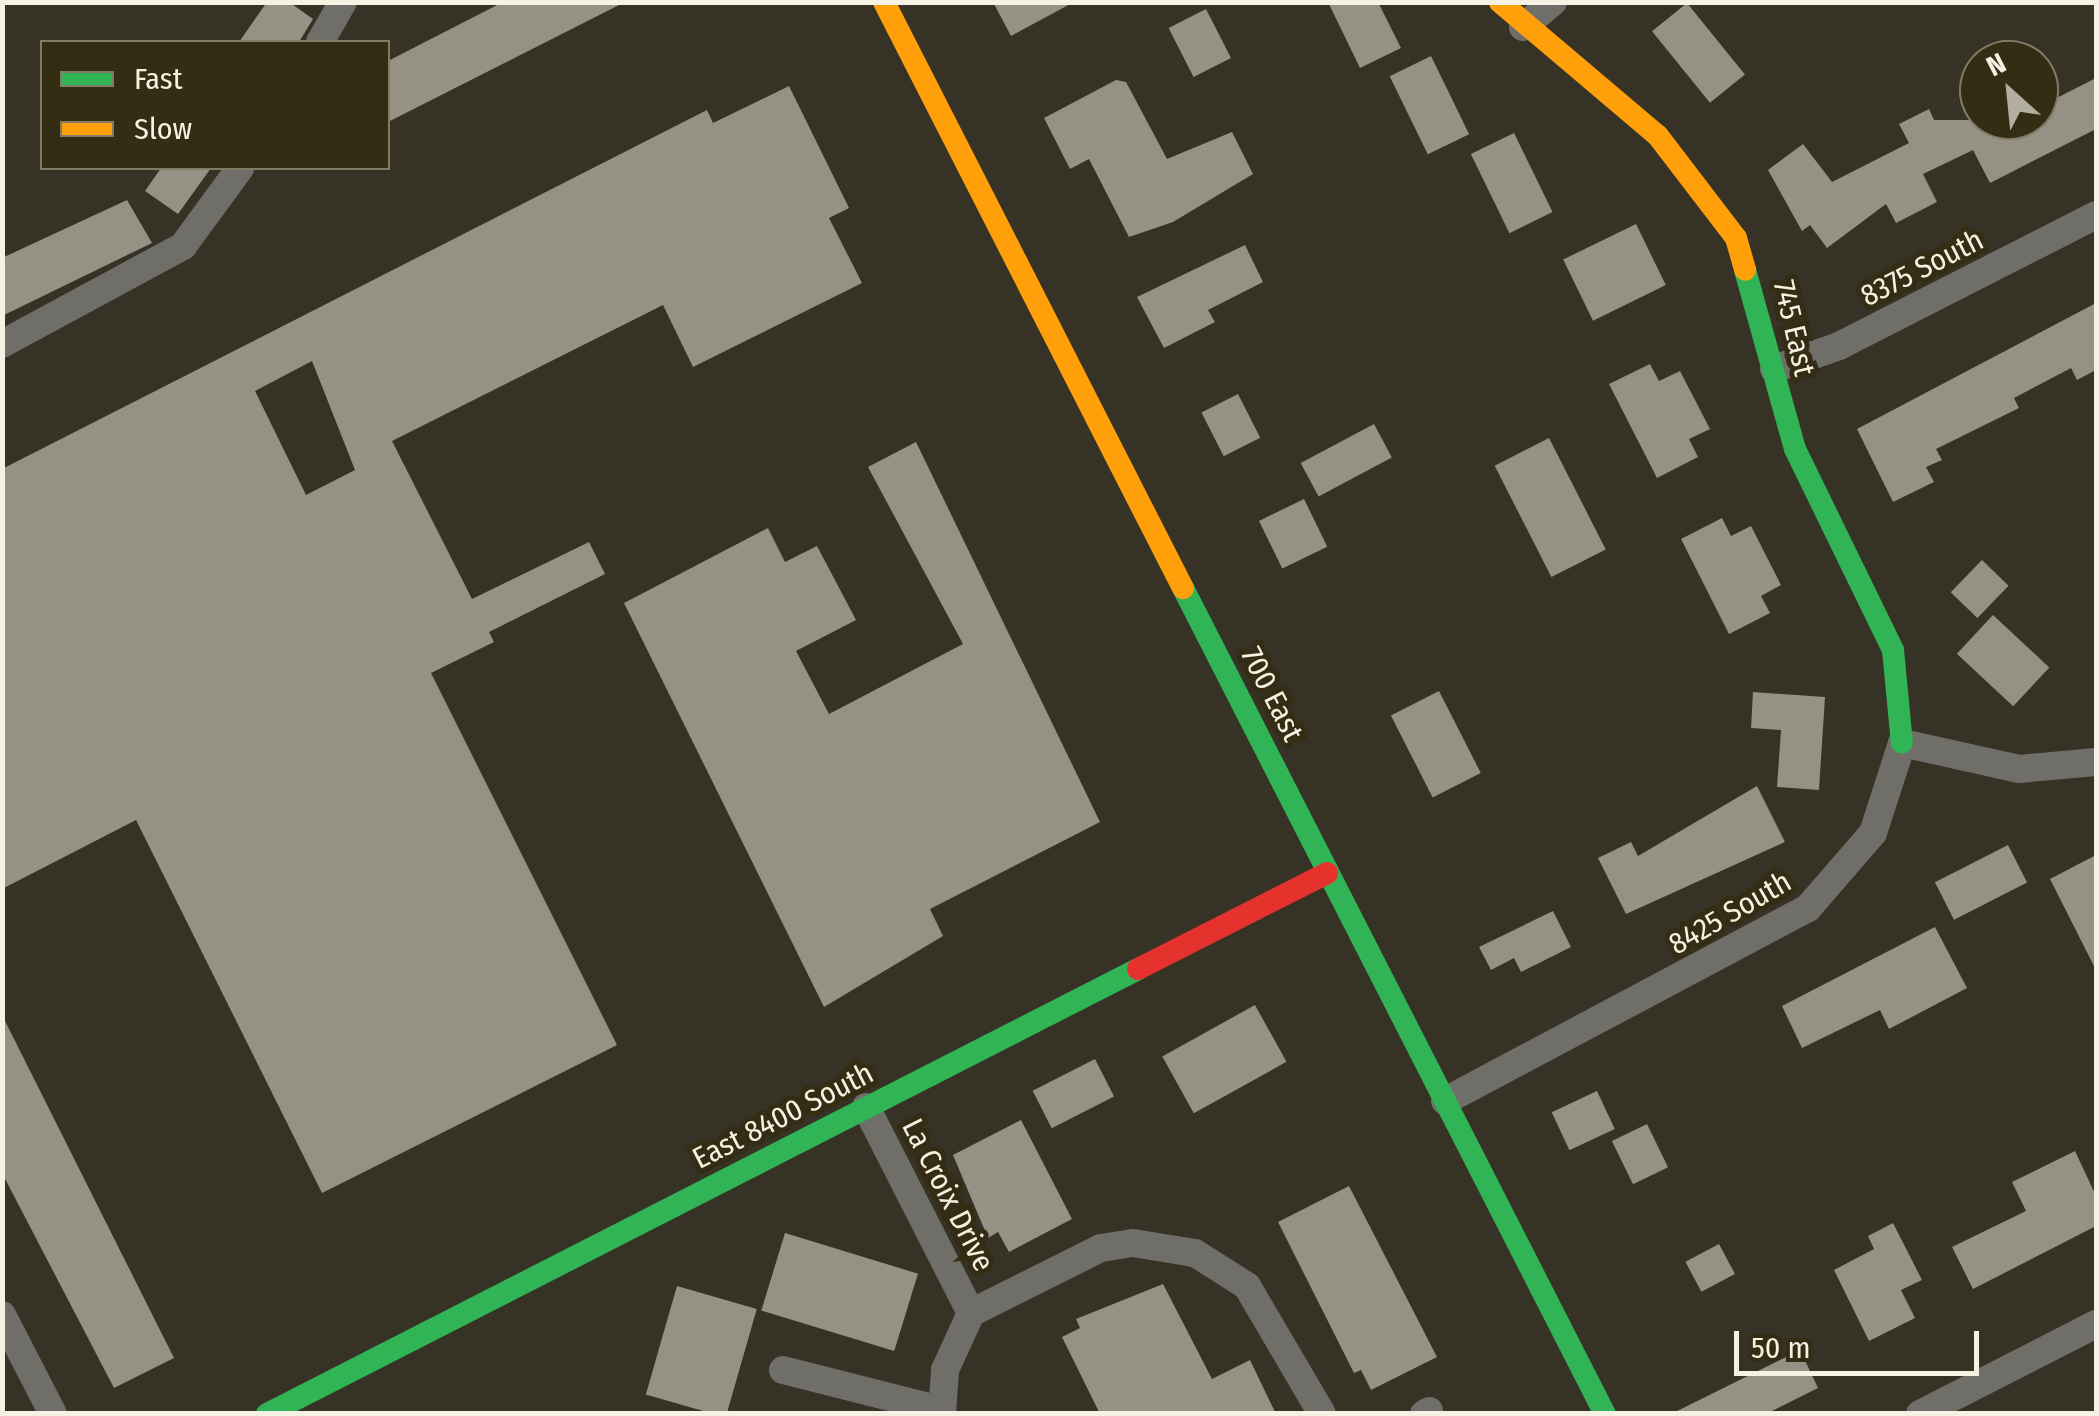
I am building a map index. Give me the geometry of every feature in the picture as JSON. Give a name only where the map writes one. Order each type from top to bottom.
[{"type":"street","points":[[321,40],[343,2]]},
{"type":"street","name":"700 East","points":[[884,2],[1605,1414]]},
{"type":"street","name":"745 East","points":[[1500,2],[1523,27],[1658,136],[1714,200],[1753,278],[1795,449],[1892,650],[1902,743]]},
{"type":"street","points":[[1523,27],[1553,2]]},
{"type":"street","points":[[2,344],[184,246],[239,170]]},
{"type":"street","name":"8375 South","points":[[1774,369],[1840,346],[2096,215]]},
{"type":"street","points":[[1902,743],[2020,769],[2096,762]]},
{"type":"street","name":"8425 South","points":[[1445,1101],[1808,908],[1873,833],[1902,743]]},
{"type":"street","name":"East 8400 South","points":[[267,1414],[1327,873]]},
{"type":"street","name":"La Croix Drive","points":[[866,1106],[972,1312]]},
{"type":"street","points":[[784,1370],[941,1412],[945,1370],[972,1312],[1102,1248],[1168,1244],[1247,1286],[1322,1414]]},
{"type":"street","points":[[2,1315],[52,1414]]},
{"type":"street","points":[[1920,1414],[2096,1324]]},
{"type":"building","points":[[267,2],[289,2],[313,19],[300,40],[240,40]]},
{"type":"building","points":[[503,2],[625,2],[390,121],[390,60]]},
{"type":"building","points":[[993,2],[1074,2],[1011,36]]},
{"type":"building","points":[[1328,2],[1378,2],[1401,48],[1360,68]]},
{"type":"building","points":[[1687,3],[1745,74],[1710,103],[1652,31]]},
{"type":"building","points":[[1206,9],[1231,58],[1194,77],[1169,28]]},
{"type":"building","points":[[1431,56],[1469,134],[1428,154],[1390,76]]},
{"type":"building","points":[[2096,78],[2096,129],[1990,183],[1973,150],[1923,174],[1937,202],[1896,223],[1886,204],[1827,248],[1810,225],[1802,231],[1768,170],[1803,144],[1832,182],[1909,143],[1899,124],[1929,109],[1934,120],[1959,120],[1959,140],[2059,140],[2059,97]]},
{"type":"building","points":[[1116,80],[1126,82],[1167,159],[1232,132],[1253,174],[1173,222],[1129,237],[1089,159],[1070,169],[1044,118]]},
{"type":"building","points":[[789,86],[849,208],[829,218],[862,283],[693,367],[663,305],[392,441],[472,599],[589,542],[605,574],[489,632],[494,642],[431,673],[617,1045],[322,1193],[136,820],[2,889],[2,469],[707,110],[713,123]],"holes":[[[312,361],[355,470],[306,495],[255,391]]]},
{"type":"building","points":[[1514,133],[1553,212],[1509,233],[1471,154]]},
{"type":"building","points":[[160,170],[210,170],[178,214],[145,191]]},
{"type":"building","points":[[127,200],[152,243],[2,316],[2,258]]},
{"type":"building","points":[[1636,224],[1666,285],[1593,321],[1563,260]]},
{"type":"building","points":[[1245,245],[1263,282],[1208,310],[1215,322],[1164,348],[1137,297]]},
{"type":"building","points":[[2096,303],[2096,370],[2077,380],[2071,368],[2014,398],[2019,408],[1936,449],[1942,460],[1926,467],[1934,482],[1893,502],[1857,429]]},
{"type":"building","points":[[1650,364],[1659,381],[1680,371],[1710,429],[1689,439],[1698,457],[1657,478],[1609,384]]},
{"type":"building","points":[[1238,394],[1260,438],[1224,456],[1201,413]]},
{"type":"building","points":[[1374,424],[1392,458],[1319,497],[1301,463]]},
{"type":"building","points":[[1549,438],[1606,549],[1551,577],[1495,466]]},
{"type":"building","points":[[916,442],[1100,822],[930,909],[943,936],[824,1007],[624,603],[768,528],[785,562],[817,546],[856,620],[796,651],[829,714],[963,644],[868,467]]},
{"type":"building","points":[[1304,499],[1327,547],[1282,569],[1259,521]]},
{"type":"building","points":[[1722,518],[1731,536],[1751,526],[1781,585],[1761,596],[1770,613],[1729,634],[1681,539]]},
{"type":"building","points":[[1982,560],[2009,586],[1977,618],[1951,592]]},
{"type":"building","points":[[1993,615],[2049,668],[2013,706],[1957,654]]},
{"type":"building","points":[[1439,691],[1481,773],[1433,797],[1391,716]]},
{"type":"building","points":[[1753,692],[1825,697],[1819,790],[1777,787],[1781,730],[1751,728]]},
{"type":"building","points":[[1757,786],[1785,842],[1626,914],[1598,858],[1631,842],[1638,856]]},
{"type":"building","points":[[2008,845],[2027,882],[1954,920],[1935,882]]},
{"type":"building","points":[[2096,855],[2096,970],[2050,879]]},
{"type":"building","points":[[1553,911],[1571,947],[1521,972],[1514,958],[1491,970],[1479,947]]},
{"type":"building","points":[[1935,927],[1967,988],[1889,1029],[1880,1010],[1802,1048],[1782,1006]]},
{"type":"building","points":[[1255,1005],[1287,1062],[1194,1113],[1162,1056]]},
{"type":"building","points":[[2,1015],[174,1358],[114,1388],[2,1173]]},
{"type":"building","points":[[1095,1059],[1114,1096],[1052,1128],[1033,1091]]},
{"type":"building","points":[[1597,1091],[1615,1129],[1569,1150],[1552,1112]]},
{"type":"building","points":[[1021,1120],[1072,1219],[1009,1252],[998,1232],[988,1238],[953,1155]]},
{"type":"building","points":[[1647,1124],[1668,1167],[1633,1184],[1612,1141]]},
{"type":"building","points":[[2075,1151],[2096,1196],[2096,1226],[1973,1289],[1952,1247],[2026,1211],[2012,1182]]},
{"type":"building","points":[[1349,1186],[1437,1357],[1371,1390],[1361,1370],[1354,1373],[1278,1222]]},
{"type":"building","points":[[1893,1223],[1922,1280],[1901,1290],[1915,1318],[1869,1341],[1834,1270],[1874,1249],[1868,1236]]},
{"type":"building","points":[[785,1233],[918,1274],[894,1351],[761,1310]]},
{"type":"building","points":[[1719,1244],[1735,1274],[1701,1292],[1685,1262]]},
{"type":"building","points":[[1163,1284],[1212,1379],[1250,1360],[1276,1414],[1100,1414],[1062,1337],[1080,1328],[1076,1319]]},
{"type":"building","points":[[677,1286],[757,1309],[727,1414],[713,1414],[646,1395]]},
{"type":"building","points":[[1800,1350],[1818,1388],[1766,1414],[1671,1414]]},
{"type":"traffic: fast","points":[[1745,270],[1795,449],[1893,650],[1902,743]]},
{"type":"traffic: fast","points":[[1183,588],[1605,1414]]},
{"type":"traffic: fast","points":[[267,1414],[1138,969]]},
{"type":"traffic: slow","points":[[884,2],[1183,588]]},
{"type":"traffic: slow","points":[[1500,2],[1658,136],[1736,238],[1745,270]]},
{"type":"traffic: jam","points":[[1138,969],[1327,873]]}]
